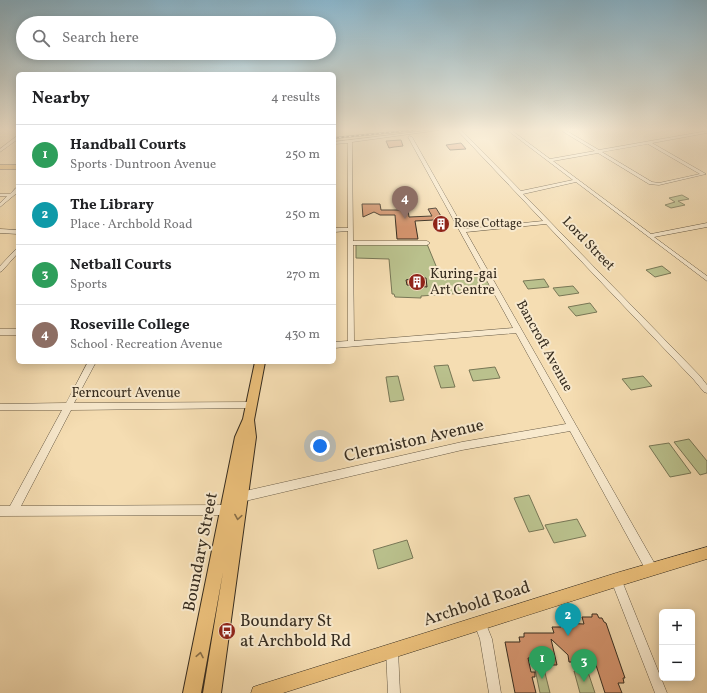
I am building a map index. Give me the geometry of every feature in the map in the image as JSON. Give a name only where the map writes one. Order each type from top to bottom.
[{"type":"highway","name":"Boundary Street","points":[[192,693],[241,437],[249,419],[260,364]]},
{"type":"highway","name":"Boundary Street","points":[[212,693],[250,437],[249,419]]},
{"type":"main road","points":[[0,167],[16,167]]},
{"type":"main road","name":"Archbold Road","points":[[259,693],[616,580],[707,553]]},
{"type":"street","points":[[350,162],[351,343]]},
{"type":"street","name":"Bancroft Avenue","points":[[424,162],[652,570]]},
{"type":"street","name":"Lord Street","points":[[490,162],[698,378],[707,390]]},
{"type":"street","points":[[553,162],[707,279]]},
{"type":"street","points":[[616,162],[651,183],[659,184],[704,174],[683,162]]},
{"type":"street","points":[[520,193],[576,180]]},
{"type":"street","points":[[0,206],[16,191]]},
{"type":"street","points":[[0,195],[11,195]]},
{"type":"street","points":[[463,231],[548,222]]},
{"type":"street","points":[[650,236],[707,225]]},
{"type":"street","points":[[336,230],[351,230]]},
{"type":"street","points":[[0,232],[16,232]]},
{"type":"street","points":[[351,243],[424,243]]},
{"type":"street","points":[[0,270],[16,252]]},
{"type":"street","points":[[336,345],[519,330]]},
{"type":"street","points":[[0,332],[16,332]]},
{"type":"street","points":[[13,511],[91,364]]},
{"type":"street","name":"Lord Street","points":[[698,378],[707,384]]},
{"type":"street","name":"Ferncourt Avenue","points":[[0,407],[252,405]]},
{"type":"street","name":"Clermiston Avenue","points":[[241,497],[462,446],[573,427]]},
{"type":"street","points":[[0,511],[227,510]]},
{"type":"street","points":[[616,580],[661,693]]},
{"type":"street","points":[[480,623],[487,643],[495,693]]},
{"type":"street","points":[[392,652],[394,693]]},
{"type":"green space","points":[[682,195],[689,199],[678,201],[685,205],[671,208],[665,205],[675,202],[669,198]]},
{"type":"green space","points":[[356,244],[427,244],[441,278],[485,275],[493,291],[421,296],[421,298],[395,297],[394,294],[392,294],[389,259],[356,258]]},
{"type":"green space","points":[[662,266],[671,273],[655,277],[646,270]]},
{"type":"green space","points":[[544,279],[549,287],[528,289],[523,281]]},
{"type":"green space","points":[[573,286],[579,293],[559,296],[553,288]]},
{"type":"green space","points":[[590,303],[597,312],[576,316],[568,307]]},
{"type":"green space","points":[[448,365],[455,387],[441,388],[434,366]]},
{"type":"green space","points":[[495,367],[500,378],[473,381],[469,370]]},
{"type":"green space","points":[[398,376],[404,400],[390,402],[386,377]]},
{"type":"green space","points":[[643,376],[652,386],[631,390],[622,379]]},
{"type":"green space","points":[[689,439],[707,461],[707,473],[700,475],[674,442]]},
{"type":"green space","points":[[669,443],[691,473],[670,477],[649,446]]},
{"type":"green space","points":[[529,495],[544,529],[529,532],[514,498]]},
{"type":"green space","points":[[577,519],[586,536],[554,543],[545,525]]},
{"type":"green space","points":[[407,540],[413,558],[378,569],[373,550]]},
{"type":"green space","points":[[534,664],[543,665],[550,693],[540,693]]},
{"type":"green space","points":[[574,671],[588,672],[595,693],[580,693]]},
{"type":"building","points":[[362,204],[380,204],[381,210],[408,210],[409,217],[432,216],[428,209],[436,208],[447,226],[437,227],[434,220],[415,221],[418,239],[397,239],[395,215],[380,215],[374,212],[363,217]]},
{"type":"building","name":"Kuring-gai Art Centre","points":[[426,278],[427,287],[407,285],[406,280]]},
{"type":"building","points":[[592,614],[597,614],[599,618],[602,618],[606,623],[625,678],[623,678],[624,683],[618,683],[622,693],[605,693],[595,662],[569,662],[568,655],[551,639],[557,665],[547,665],[545,658],[528,658],[531,672],[535,672],[535,677],[532,677],[536,693],[515,693],[505,642],[520,642],[519,637],[524,637],[524,633],[554,633],[552,627],[561,627],[560,623],[584,624],[582,617],[592,617]]},
{"type":"place","name":"Roseville College","points":[[405,219]]},
{"type":"place","name":"Rose Cottage","points":[[441,224]]},
{"type":"place","name":"Kuring-gai Art Centre","points":[[417,282]]},
{"type":"place","name":"Boundary St at Archbold Rd","points":[[227,631]]},
{"type":"place","name":"The Library","points":[[568,636]]},
{"type":"place","name":"Handball Courts","points":[[542,679]]},
{"type":"place","name":"Netball Courts","points":[[584,682]]}]
